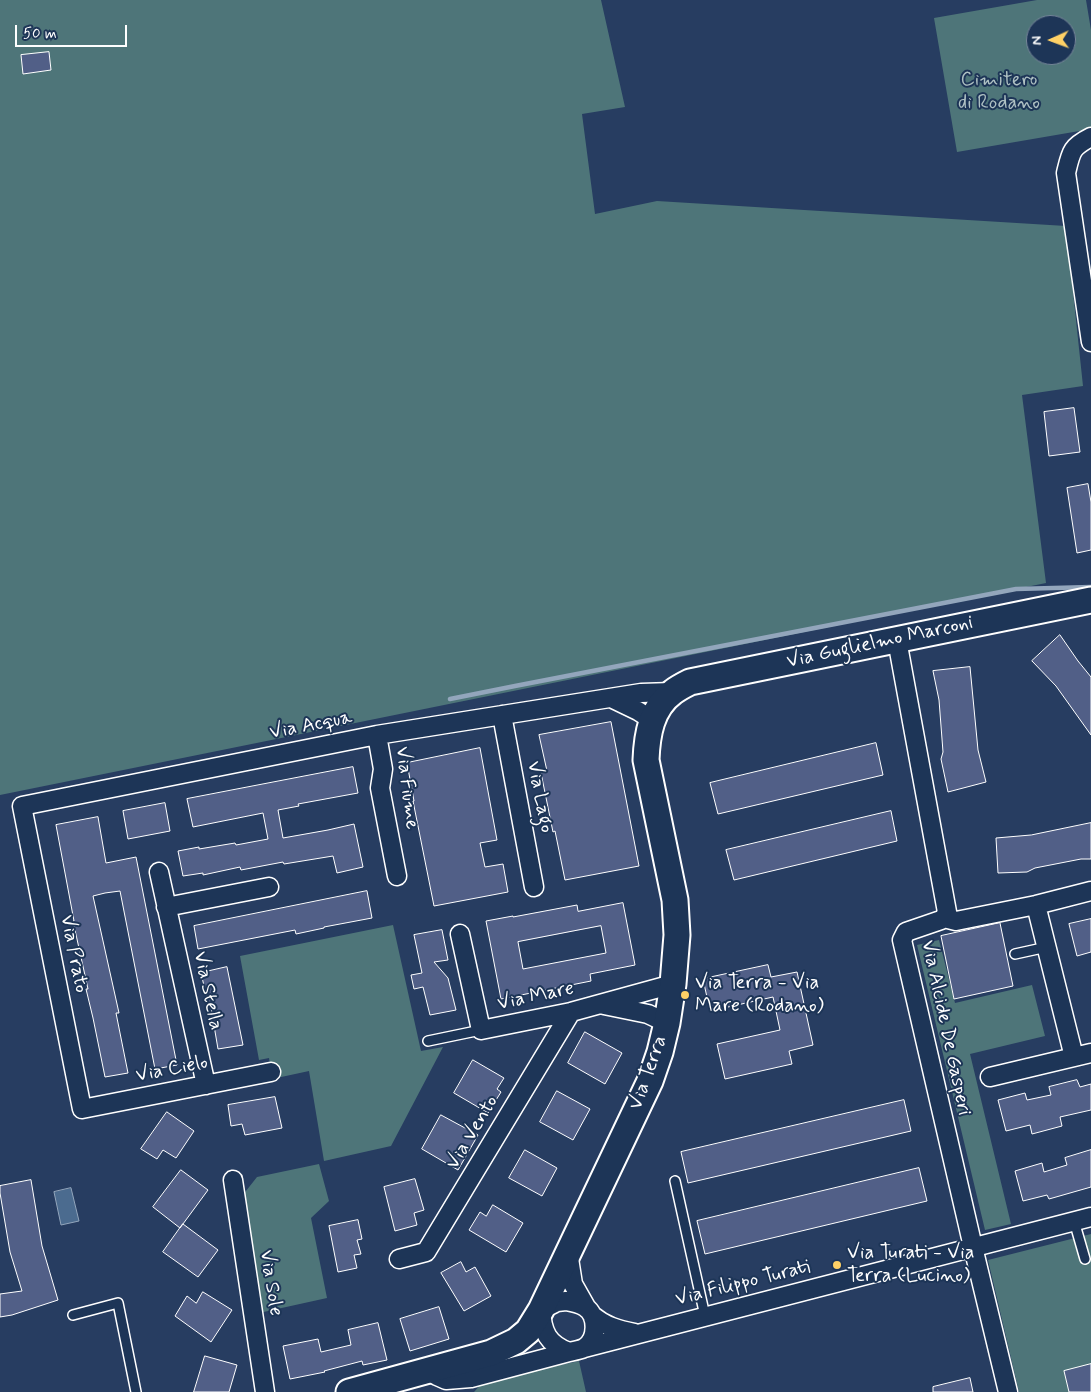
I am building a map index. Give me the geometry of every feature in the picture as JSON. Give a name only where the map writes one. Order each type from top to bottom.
[{"type":"street","points":[[1091,138],[1078,144],[1070,154],[1066,173],[1091,342]]},
{"type":"street","name":"Via Guglielmo Marconi","points":[[672,692],[690,682],[1091,600]]},
{"type":"street","name":"Via Alcide De Gasperi","points":[[898,640],[947,908],[944,918],[906,932],[902,940],[1008,1392]]},
{"type":"street","name":"Via Acqua","points":[[22,806],[378,735],[641,693],[672,692]]},
{"type":"street","name":"Via Terra","points":[[442,1381],[516,1341],[528,1331],[541,1310],[650,1080],[660,1052],[673,984],[677,935],[674,900],[646,760],[647,738],[652,720],[661,704],[672,692]]},
{"type":"street","points":[[611,698],[652,720]]},
{"type":"street","name":"Via Lago","points":[[502,715],[534,887]]},
{"type":"street","name":"Via Fiume","points":[[378,735],[383,769],[380,788],[398,876]]},
{"type":"street","name":"Via Prato","points":[[22,806],[82,1109]]},
{"type":"street","name":"Via Stella","points":[[158,872],[206,1084]]},
{"type":"street","points":[[166,907],[269,887]]},
{"type":"street","points":[[944,918],[956,922],[1091,892]]},
{"type":"street","points":[[990,1077],[1082,1055],[1046,947],[1036,905]]},
{"type":"street","points":[[460,934],[481,1030]]},
{"type":"street","name":"Via Mare","points":[[481,1030],[571,1012],[673,984]]},
{"type":"street","name":"Via Mare","points":[[601,1004],[648,1014],[667,1022]]},
{"type":"street","name":"Via Vento","points":[[398,1258],[426,1252],[571,1012]]},
{"type":"street","name":"Via Cielo","points":[[82,1109],[271,1072]]},
{"type":"street","name":"Via Sole","points":[[233,1180],[265,1392]]},
{"type":"street","name":"Via Filippo Turati","points":[[576,1350],[1083,1219]]},
{"type":"street","name":"Via Filippo Turati","points":[[568,1252],[573,1284],[589,1311],[602,1323],[612,1328],[638,1333]]},
{"type":"street","points":[[556,1302],[574,1302],[589,1311],[594,1322],[593,1336],[589,1343],[576,1350],[554,1344],[548,1338],[541,1322],[541,1310],[556,1302]]},
{"type":"street","name":"Via Terra","points":[[349,1392],[442,1381],[468,1385],[576,1350]]},
{"type":"lane","points":[[1015,954],[1046,947]]},
{"type":"lane","points":[[428,1042],[481,1030]]},
{"type":"lane","points":[[675,1181],[705,1316]]},
{"type":"lane","points":[[1083,1219],[1084,1259]]},
{"type":"lane","points":[[73,1315],[118,1303],[136,1392]]},
{"type":"green space","points":[[0,0],[601,0],[625,107],[582,114],[595,214],[657,201],[1066,226],[1083,386],[1022,395],[1046,583],[0,795]]},
{"type":"green space","name":"Cimitero di Rodano","points":[[1037,0],[1086,0],[1091,30],[1091,129],[957,152],[934,18]]},
{"type":"green space","points":[[393,925],[421,1051],[443,1047],[391,1146],[324,1161],[309,1071],[272,1079],[269,1058],[259,1060],[240,956]]},
{"type":"green space","points":[[939,940],[955,1003],[1032,985],[1045,1036],[970,1054],[1011,1224],[985,1230],[917,945]]},
{"type":"green space","points":[[319,1164],[329,1201],[311,1218],[327,1298],[259,1313],[242,1196],[257,1177]]},
{"type":"green space","points":[[1091,1234],[1091,1392],[1019,1392],[988,1260]]},
{"type":"green space","points":[[579,1361],[586,1392],[474,1392],[484,1381]]},
{"type":"water","points":[[71,1188],[79,1221],[61,1225],[54,1192]]},
{"type":"building","points":[[49,52],[51,70],[23,74],[21,55]]},
{"type":"building","points":[[1074,408],[1080,452],[1049,456],[1044,412]]},
{"type":"building","points":[[1088,484],[1091,502],[1091,550],[1077,553],[1067,488]]},
{"type":"building","points":[[1060,635],[1091,677],[1091,735],[1056,686],[1032,661]]},
{"type":"building","points":[[970,667],[978,750],[986,782],[948,792],[941,759],[943,752],[939,700],[933,671]]},
{"type":"building","points":[[611,722],[639,866],[565,880],[541,773],[547,771],[539,735]]},
{"type":"building","points":[[876,743],[883,775],[718,814],[710,783]]},
{"type":"building","points":[[480,748],[497,840],[480,843],[485,867],[503,864],[508,892],[434,906],[407,763]]},
{"type":"building","points":[[353,767],[358,793],[298,804],[299,806],[278,810],[283,838],[354,824],[363,867],[337,873],[333,856],[284,864],[283,862],[241,870],[240,867],[203,875],[203,873],[183,876],[178,851],[235,843],[236,845],[268,839],[263,813],[193,827],[187,799]]},
{"type":"building","points":[[165,803],[170,831],[128,839],[123,811]]},
{"type":"building","points":[[891,811],[897,841],[734,880],[726,850]]},
{"type":"building","points":[[98,817],[106,863],[136,857],[177,1065],[155,1069],[120,891],[105,893],[93,896],[119,1013],[116,1013],[128,1073],[105,1077],[86,989],[88,989],[73,921],[56,825]]},
{"type":"building","points":[[1091,823],[1091,859],[1081,859],[1035,868],[1027,872],[998,873],[996,838],[1031,835]]},
{"type":"building","points":[[367,891],[372,918],[296,934],[295,930],[198,949],[194,926]]},
{"type":"building","points":[[623,903],[635,965],[590,974],[591,981],[501,999],[486,921],[577,905],[578,911]],"holes":[[[601,926],[606,953],[523,969],[518,942]]]},
{"type":"building","points":[[1091,919],[1091,952],[1077,956],[1069,924]]},
{"type":"building","points":[[1000,923],[1013,986],[954,999],[941,936]]},
{"type":"building","points":[[442,930],[448,960],[434,962],[448,978],[456,1010],[430,1015],[423,987],[414,989],[411,975],[422,973],[414,935]]},
{"type":"building","points":[[768,965],[771,977],[797,972],[813,1045],[789,1051],[792,1064],[725,1079],[717,1044],[780,1030],[773,997],[710,1011],[703,979]]},
{"type":"building","points":[[227,967],[243,1045],[218,1049],[210,1002],[208,1003],[201,973]]},
{"type":"building","points":[[585,1032],[622,1053],[605,1084],[568,1063]]},
{"type":"building","points":[[473,1060],[504,1078],[497,1089],[501,1092],[488,1113],[454,1093]]},
{"type":"building","points":[[1077,1080],[1080,1087],[1091,1084],[1091,1110],[1060,1117],[1062,1126],[1032,1134],[1030,1125],[1006,1131],[998,1100],[1025,1093],[1027,1100],[1051,1095],[1049,1087]]},
{"type":"building","points":[[557,1091],[590,1109],[573,1140],[540,1122]]},
{"type":"building","points":[[275,1097],[282,1128],[245,1135],[242,1124],[231,1126],[228,1105]]},
{"type":"building","points":[[904,1100],[911,1131],[688,1183],[681,1152]]},
{"type":"building","points":[[167,1112],[194,1131],[176,1158],[163,1150],[157,1159],[141,1149]]},
{"type":"building","points":[[441,1115],[478,1135],[458,1170],[422,1149]]},
{"type":"building","points":[[525,1150],[557,1168],[542,1196],[509,1178]]},
{"type":"building","points":[[1091,1150],[1091,1187],[1049,1199],[1047,1195],[1023,1201],[1015,1171],[1042,1163],[1044,1172],[1067,1165],[1065,1158]]},
{"type":"building","points":[[919,1168],[927,1201],[705,1254],[697,1221]]},
{"type":"building","points":[[181,1170],[208,1190],[180,1228],[153,1207]]},
{"type":"building","points":[[415,1179],[424,1210],[414,1213],[417,1225],[395,1231],[384,1187]]},
{"type":"building","points":[[31,1180],[42,1246],[58,1300],[0,1317],[0,1294],[22,1291],[10,1252],[0,1186]]},
{"type":"building","points":[[493,1205],[523,1223],[506,1252],[469,1230],[480,1212],[486,1216]]},
{"type":"building","points":[[358,1220],[362,1239],[357,1240],[361,1254],[354,1255],[357,1268],[338,1272],[329,1226]]},
{"type":"building","points":[[183,1224],[218,1250],[198,1277],[163,1252]]},
{"type":"building","points":[[461,1262],[466,1272],[475,1267],[491,1296],[464,1311],[441,1273]]},
{"type":"building","points":[[203,1292],[232,1310],[211,1342],[175,1316],[187,1296],[196,1303]]},
{"type":"building","points":[[439,1307],[449,1339],[410,1351],[400,1319]]},
{"type":"building","points":[[378,1323],[387,1360],[363,1365],[362,1361],[325,1372],[290,1379],[283,1346],[318,1339],[321,1352],[351,1345],[348,1330]]},
{"type":"building","points":[[205,1356],[237,1365],[229,1392],[194,1392]]},
{"type":"building","points":[[1091,1364],[1091,1392],[1069,1392],[1064,1371]]},
{"type":"building","points":[[970,1378],[973,1392],[933,1392],[933,1387]]},
{"type":"waterway","points":[[450,699],[1016,589],[1091,587]]},
{"type":"place","name":"Via Terra - Via Mare (Rodano)","points":[[685,995]]},
{"type":"place","name":"Via Turati - Via Terra (Lucino)","points":[[837,1265]]}]
